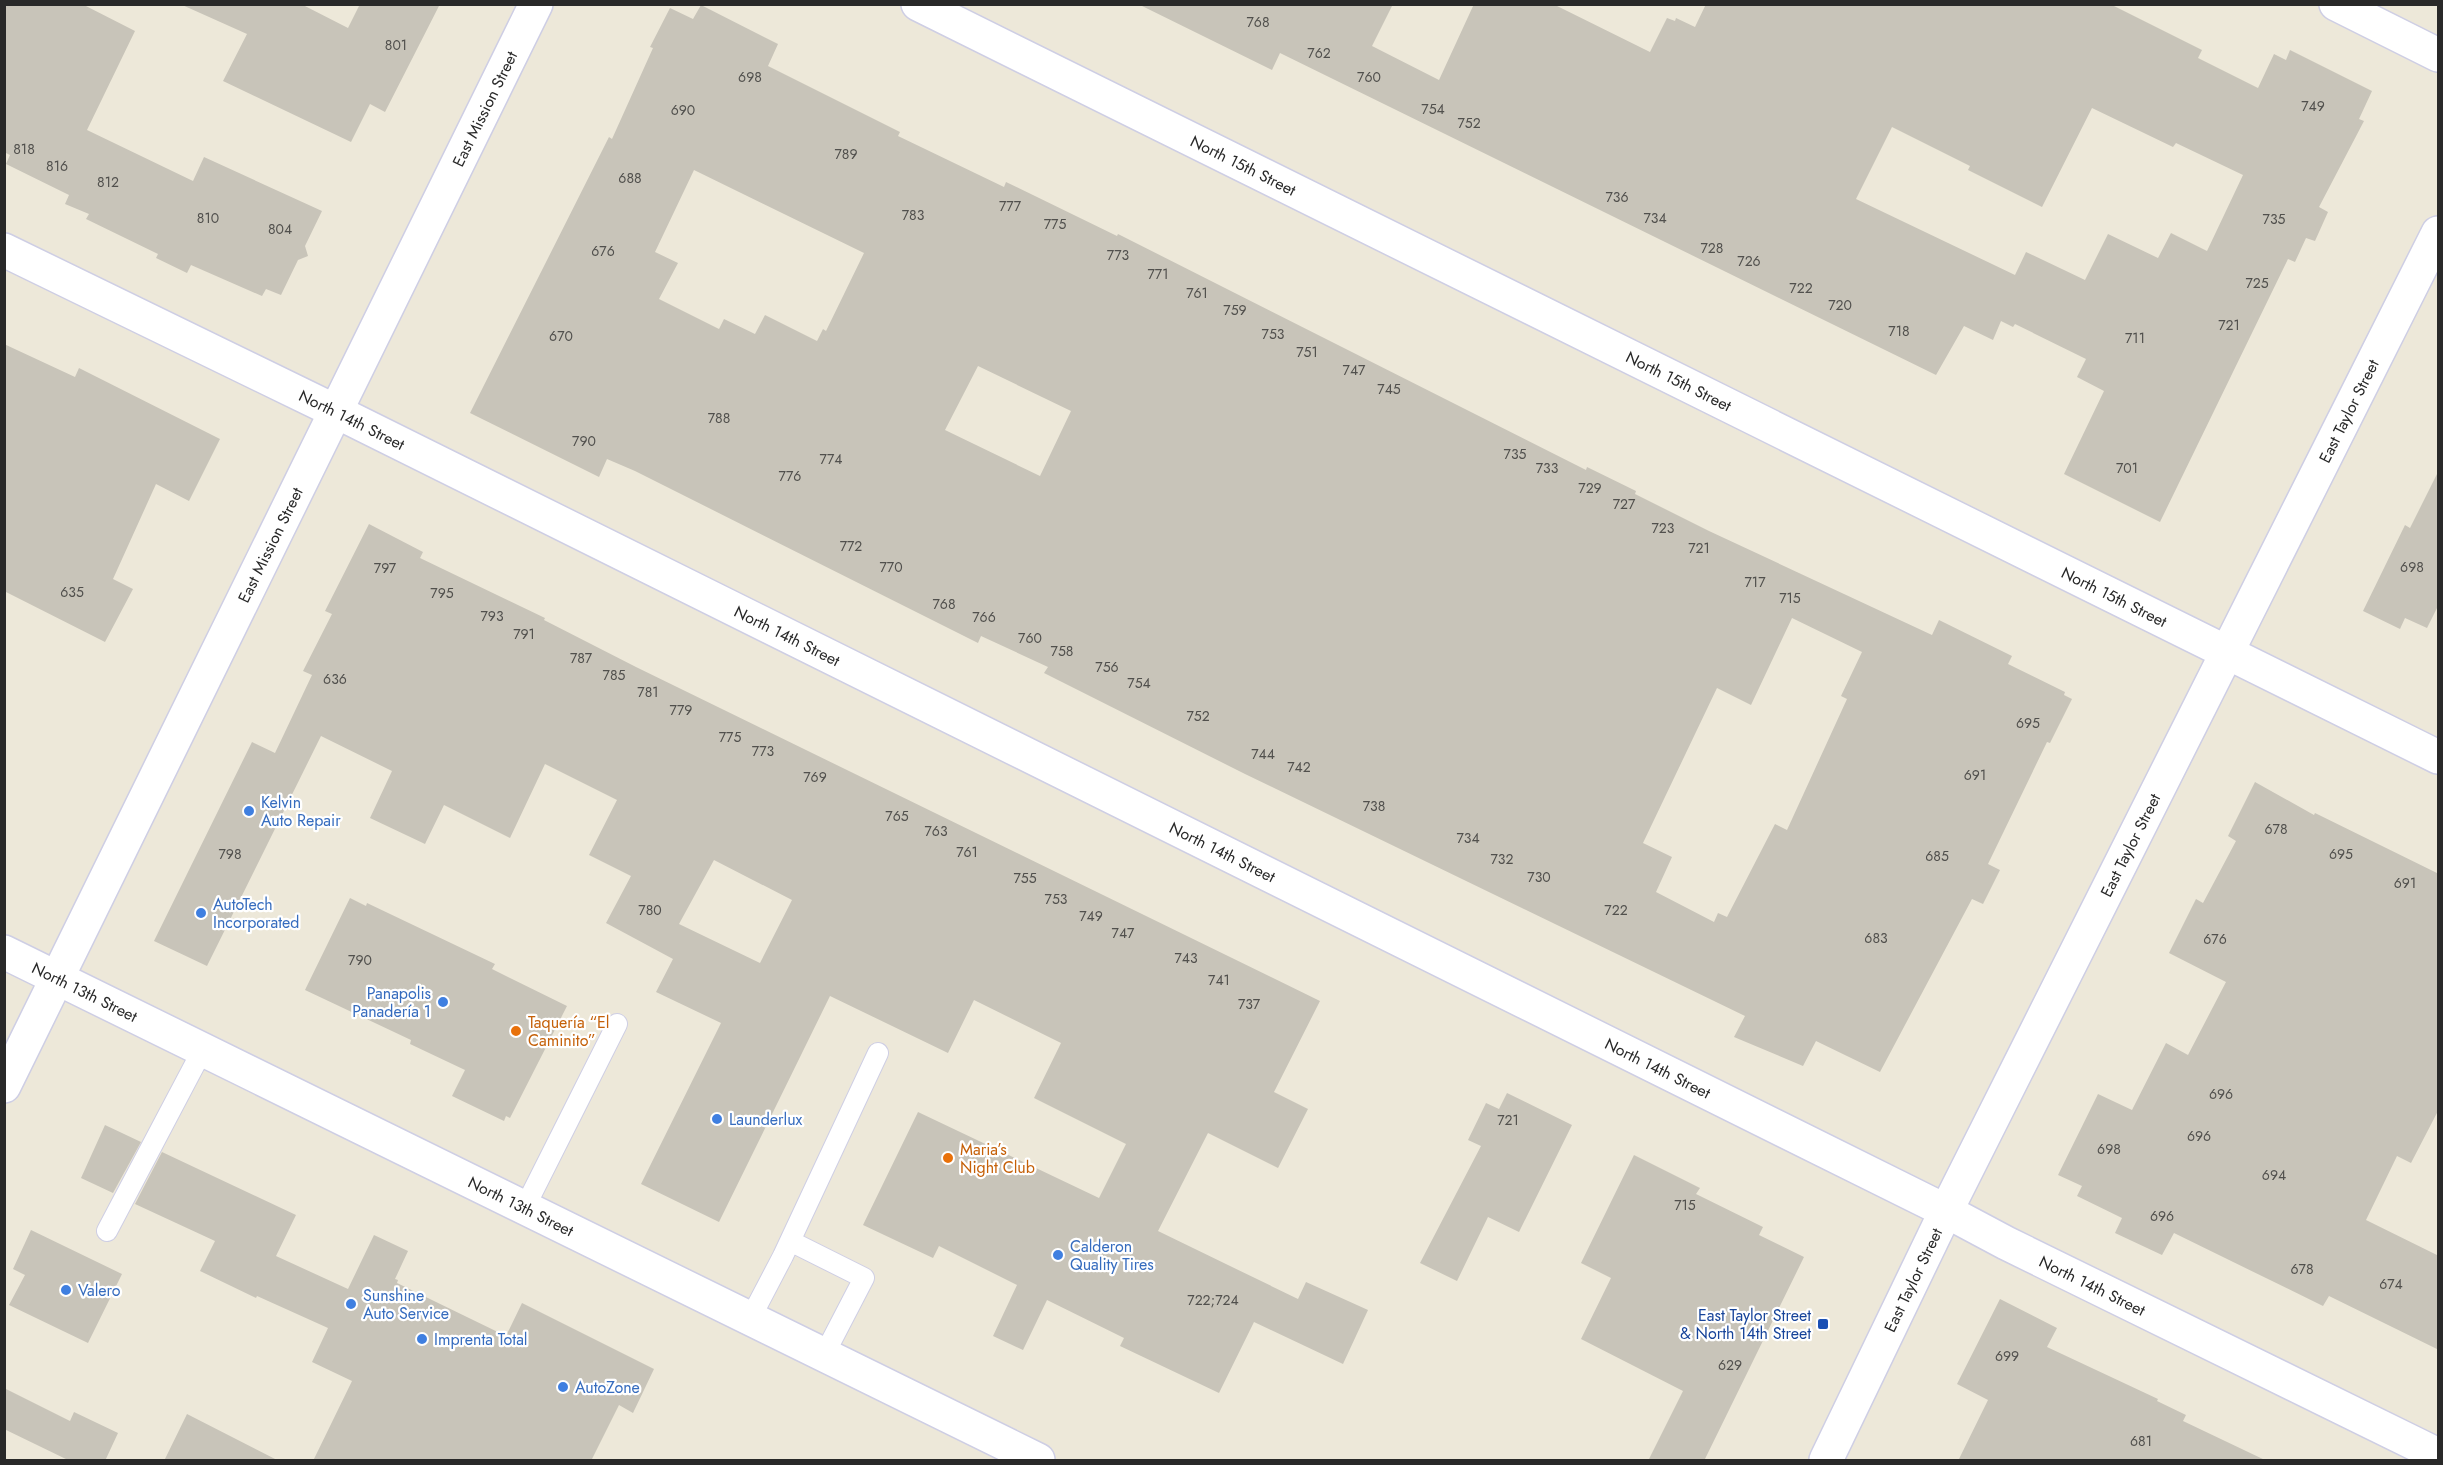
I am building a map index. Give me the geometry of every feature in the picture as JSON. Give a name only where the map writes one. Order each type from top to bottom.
[{"type":"street","name":"East Mission Street","points":[[4,1086],[536,4]]},
{"type":"street","name":"North 15th Street","points":[[918,4],[2439,757]]},
{"type":"street","points":[[2336,4],[2439,55]]},
{"type":"street","name":"East Taylor Street","points":[[1826,1461],[1946,1210],[2439,233]]},
{"type":"street","name":"North 14th Street","points":[[4,250],[335,411],[1946,1210],[2006,1243],[2439,1455]]},
{"type":"street","name":"North 13th Street","points":[[4,952],[1038,1461]]},
{"type":"lane","points":[[525,1208],[617,1024]]},
{"type":"lane","points":[[107,1231],[203,1049]]},
{"type":"lane","points":[[750,1319],[790,1241],[878,1053]]},
{"type":"lane","points":[[790,1241],[864,1278],[824,1355]]},
{"type":"building","points":[[4,4],[82,4],[135,31],[87,130],[193,181],[204,157],[322,211],[305,246],[308,256],[298,260],[281,295],[266,289],[262,296],[191,265],[187,273],[156,258],[158,254],[86,219],[89,214],[65,204],[69,195],[6,164],[10,155],[4,152]]},
{"type":"building","points":[[180,4],[301,4],[348,28],[360,4],[440,4],[385,112],[370,104],[351,142],[223,81],[247,34]]},
{"type":"building","points":[[1138,4],[1393,4],[1372,46],[1439,80],[1474,4],[1553,4],[1650,52],[1667,18],[1675,21],[1676,18],[1695,27],[1706,4],[2110,4],[2202,50],[2198,58],[2258,88],[2274,54],[2286,60],[2290,50],[2372,91],[2359,119],[2364,121],[2319,207],[2328,212],[2315,241],[2306,238],[2295,262],[2288,259],[2160,522],[2064,474],[2104,391],[2077,377],[2086,359],[2015,324],[2013,327],[2001,321],[1993,340],[1964,326],[1936,375],[1280,53],[1272,70]],"holes":[[[2092,108],[2173,147],[2176,143],[2243,175],[2207,251],[2171,233],[2158,258],[2108,234],[2085,280],[2026,252],[2015,275],[1856,199],[1892,127],[1970,166],[1968,170],[2042,207]]]},
{"type":"building","points":[[701,5],[778,44],[768,66],[900,132],[898,136],[1004,187],[1006,182],[1117,236],[1118,234],[1586,470],[1587,467],[1636,491],[1635,494],[1709,531],[1932,635],[1939,620],[2012,656],[2008,664],[2065,692],[2064,695],[2072,699],[2050,743],[2047,742],[1988,864],[2000,870],[1983,904],[1972,899],[1880,1072],[1816,1041],[1803,1066],[1734,1037],[1745,1016],[1245,774],[1044,673],[1048,667],[981,636],[978,643],[635,471],[607,459],[599,477],[470,413],[609,137],[612,139],[653,48],[650,47],[670,8],[693,19]],"holes":[[[694,170],[864,253],[826,331],[823,329],[817,341],[765,315],[755,334],[724,319],[719,329],[659,299],[678,263],[655,252]],[[978,366],[1071,411],[1040,476],[945,430]],[[1792,618],[1862,652],[1841,696],[1847,699],[1787,830],[1775,824],[1727,917],[1718,913],[1714,922],[1656,892],[1672,857],[1643,843],[1717,688],[1751,705]]]},
{"type":"building","points":[[4,344],[75,377],[79,368],[220,439],[189,501],[156,484],[113,579],[133,589],[105,642],[4,591]]},
{"type":"building","points":[[2439,470],[2439,604],[2427,628],[2405,618],[2400,629],[2363,611],[2405,525],[2410,528]]},
{"type":"building","points":[[369,524],[423,552],[420,558],[545,618],[544,620],[636,667],[1320,1001],[1274,1092],[1308,1109],[1278,1168],[1208,1133],[1158,1231],[1298,1299],[1306,1282],[1368,1310],[1343,1364],[1254,1322],[1219,1393],[1120,1346],[1124,1338],[1047,1300],[1023,1350],[993,1336],[1017,1285],[939,1246],[933,1258],[863,1225],[918,1112],[1099,1198],[1126,1144],[1034,1098],[1061,1043],[974,1000],[948,1053],[830,996],[719,1222],[641,1184],[721,1023],[656,992],[673,959],[606,923],[631,876],[589,855],[617,800],[545,764],[510,838],[444,805],[425,844],[370,818],[392,771],[321,736],[207,966],[154,941],[252,742],[275,753],[312,675],[303,671],[332,614],[325,611]],"holes":[[[714,860],[792,900],[760,963],[679,924]]]},
{"type":"building","points":[[2255,782],[2314,815],[2315,813],[2439,874],[2439,1109],[2411,1163],[2397,1156],[2366,1220],[2439,1256],[2439,1350],[2329,1296],[2323,1306],[2174,1233],[2162,1255],[2115,1233],[2122,1218],[2077,1196],[2082,1186],[2058,1175],[2098,1094],[2132,1110],[2166,1043],[2188,1055],[2226,982],[2169,953],[2196,899],[2203,903],[2236,841],[2228,836]]},
{"type":"building","points":[[350,898],[366,906],[367,903],[495,964],[492,969],[567,1006],[510,1118],[506,1116],[504,1121],[452,1096],[465,1070],[410,1044],[411,1040],[305,990]]},
{"type":"building","points":[[1507,1093],[1572,1125],[1519,1232],[1488,1217],[1457,1281],[1420,1263],[1481,1146],[1468,1140],[1486,1103],[1499,1109]]},
{"type":"building","points":[[105,1125],[141,1142],[113,1193],[81,1178]]},
{"type":"building","points":[[162,1152],[296,1215],[276,1256],[348,1289],[374,1235],[408,1251],[395,1279],[398,1280],[397,1283],[506,1336],[522,1303],[654,1369],[633,1413],[619,1405],[591,1461],[313,1461],[352,1381],[312,1362],[328,1328],[257,1296],[256,1298],[200,1271],[215,1241],[135,1204]]},
{"type":"building","points":[[1634,1155],[1700,1188],[1696,1194],[1763,1227],[1759,1235],[1804,1257],[1704,1461],[1648,1461],[1683,1391],[1581,1339],[1611,1278],[1581,1263]]},
{"type":"building","name":"Valero","points":[[31,1230],[122,1274],[88,1343],[9,1305],[25,1275],[13,1269]]},
{"type":"building","points":[[2000,1299],[2057,1328],[2047,1347],[2158,1399],[2157,1401],[2186,1415],[2183,1421],[2267,1461],[1958,1461],[1988,1400],[1957,1384]]},
{"type":"building","points":[[4,1388],[70,1421],[74,1412],[118,1433],[105,1461],[70,1461],[4,1429]]},
{"type":"building","points":[[187,1414],[279,1461],[164,1461]]},
{"type":"place","name":"Kelvin Auto Repair","points":[[249,811]]},
{"type":"place","name":"AutoTech Incorporated","points":[[201,913]]},
{"type":"place","name":"Panapolis Panadería 1","points":[[443,1002]]},
{"type":"place","name":"Taquería “El Caminito”","points":[[516,1031]]},
{"type":"place","name":"Launderlux","points":[[717,1119]]},
{"type":"place","name":"Maria’s Night Club","points":[[948,1158]]},
{"type":"place","name":"Calderon Quality Tires","points":[[1058,1255]]},
{"type":"place","name":"Valero","points":[[66,1290]]},
{"type":"place","name":"Sunshine Auto Service","points":[[351,1304]]},
{"type":"place","name":"East Taylor Street & North 14th Street","points":[[1823,1324]]},
{"type":"place","name":"Imprenta Total","points":[[422,1339]]},
{"type":"place","name":"AutoZone","points":[[563,1387]]}]
